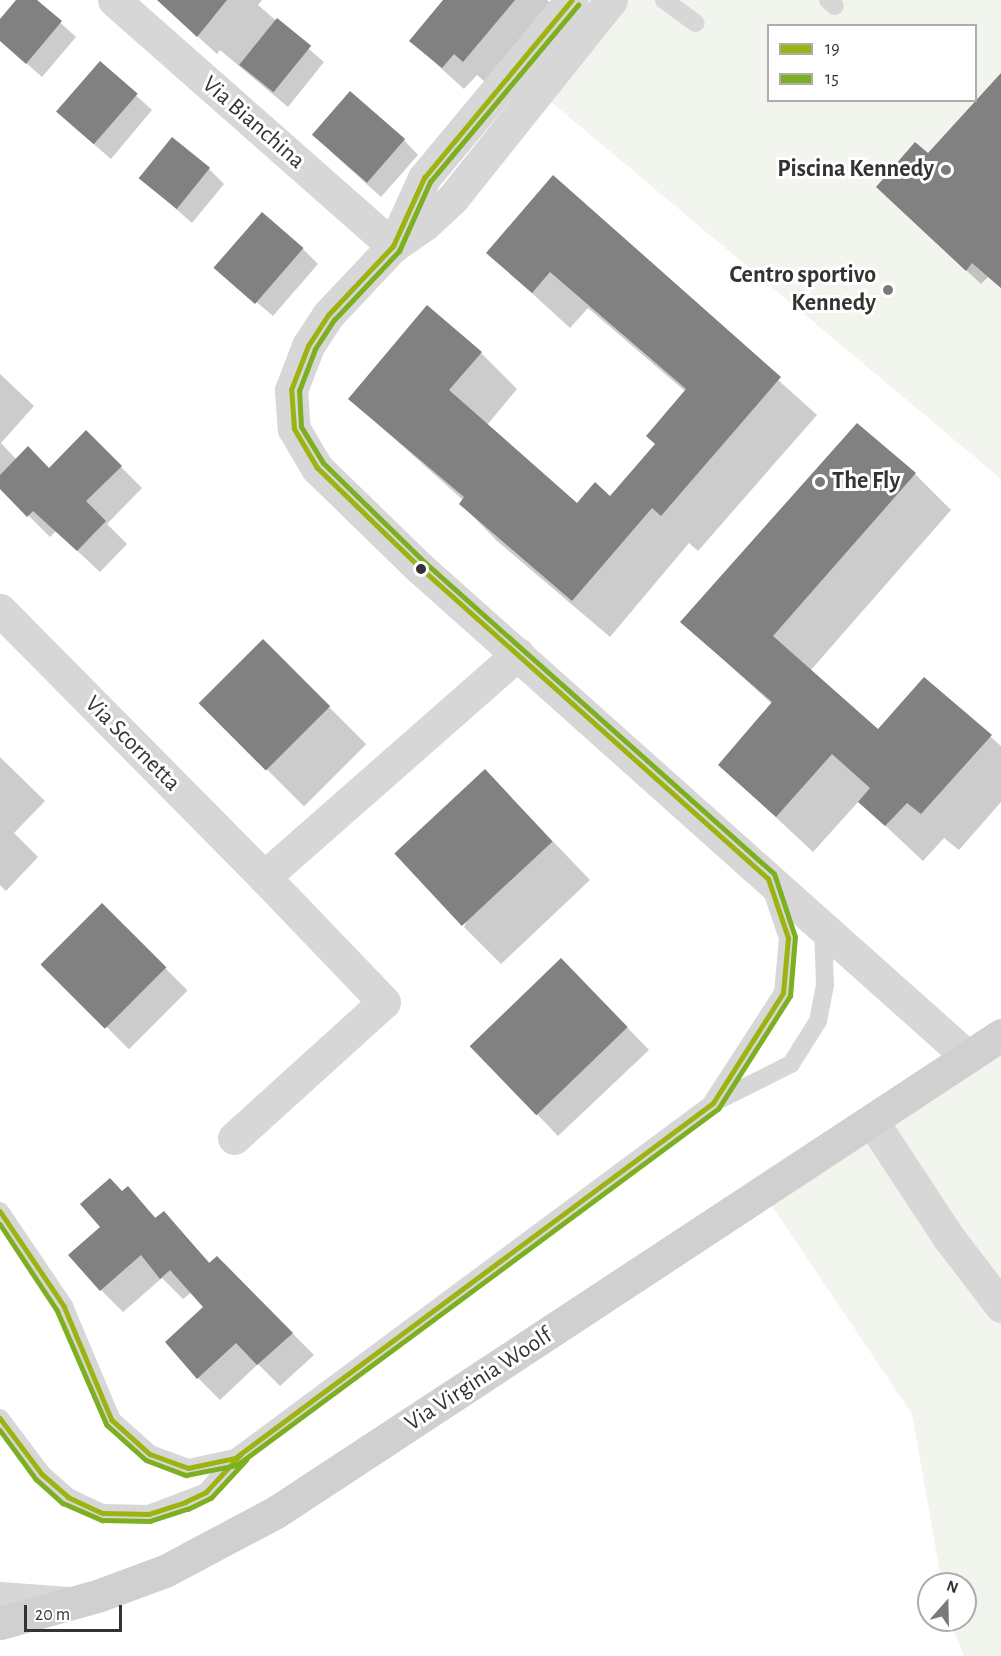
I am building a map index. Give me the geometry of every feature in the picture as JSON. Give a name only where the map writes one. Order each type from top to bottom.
[{"type":"street","name":"Via Bianchina","points":[[114,0],[393,246]]},
{"type":"street","points":[[393,246],[424,178],[572,0]]},
{"type":"street","points":[[611,0],[453,198],[425,224],[393,246],[328,315],[308,346],[291,390],[294,429],[317,468],[348,499],[968,1057]]},
{"type":"street","name":"Via Scornetta","points":[[0,610],[384,1002],[234,1138]]},
{"type":"street","points":[[264,877],[518,654]]},
{"type":"street","name":"Via Virginia Woolf","points":[[0,1623],[165,1571],[276,1512],[1001,1035]]},
{"type":"street","points":[[872,1121],[949,1238],[1001,1306]]},
{"type":"street","name":"Via Virginia Woolf","points":[[0,1598],[68,1603]]},
{"type":"lane","points":[[664,0],[696,23]]},
{"type":"lane","points":[[712,1103],[783,993],[788,938],[768,879]]},
{"type":"lane","points":[[0,1418],[42,1474],[68,1497],[103,1513],[149,1514],[206,1492],[235,1458],[712,1103],[791,1064],[819,1021],[825,985],[823,927]]},
{"type":"lane","points":[[0,1211],[64,1306],[112,1420],[150,1454],[188,1468],[235,1458]]},
{"type":"shaded area","name":"Centro sportivo Kennedy","points":[[593,0],[1001,0],[1001,479],[526,81]]},
{"type":"shaded area","points":[[1001,1029],[1001,1656],[964,1656],[954,1632],[977,1632],[977,1572],[940,1572],[912,1414],[772,1206],[806,1157]]},
{"type":"building","points":[[16,0],[37,0],[62,21],[26,64],[0,41],[0,19]]},
{"type":"building","points":[[157,0],[227,0],[197,37]]},
{"type":"building","points":[[443,0],[515,0],[463,62],[454,54],[442,68],[409,41]]},
{"type":"building","points":[[277,18],[311,46],[273,92],[239,65]]},
{"type":"building","points":[[100,61],[138,94],[94,144],[56,112]]},
{"type":"building","name":"Piscina Kennedy","points":[[1001,73],[1001,288],[972,263],[966,271],[876,187],[915,142],[928,153],[977,102]]},
{"type":"building","points":[[350,91],[405,139],[367,183],[312,135]]},
{"type":"building","points":[[172,137],[210,168],[177,209],[139,178]]},
{"type":"building","points":[[553,175],[781,377],[661,516],[652,508],[572,601],[459,504],[464,497],[348,399],[427,305],[482,352],[449,390],[577,503],[595,482],[610,496],[655,444],[646,436],[686,389],[550,272],[532,293],[486,253]]},
{"type":"building","points":[[262,212],[304,248],[255,304],[213,268]]},
{"type":"building","points":[[857,423],[916,473],[773,636],[878,729],[924,677],[992,735],[921,814],[907,803],[885,826],[858,802],[870,788],[832,754],[776,817],[718,765],[772,702],[680,622]]},
{"type":"building","points":[[86,430],[122,466],[86,501],[106,521],[77,551],[33,511],[27,517],[0,489],[0,475],[28,446],[49,468]]},
{"type":"building","points":[[263,639],[330,706],[266,771],[199,703]]},
{"type":"building","points":[[485,769],[553,841],[462,926],[394,854]]},
{"type":"building","points":[[102,903],[166,967],[105,1029],[40,965]]},
{"type":"building","points":[[561,958],[628,1027],[536,1115],[470,1046]]},
{"type":"building","points":[[110,1178],[122,1191],[128,1186],[155,1218],[164,1211],[209,1263],[217,1256],[293,1333],[257,1365],[236,1343],[197,1379],[165,1342],[203,1307],[170,1270],[160,1279],[141,1255],[100,1291],[68,1255],[100,1227],[80,1204]]},
{"type":"transit line","name":"19","points":[[0,1211],[64,1306],[112,1420],[150,1454],[188,1468],[235,1458],[713,1103],[783,993],[788,938],[768,879],[421,569],[317,468],[294,429],[291,390],[308,346],[328,315],[393,246],[424,178],[572,0]]},
{"type":"transit line","name":"15","points":[[0,1224],[57,1310],[107,1425],[146,1460],[186,1475],[237,1465],[718,1109],[790,996],[795,937],[774,874],[426,564],[323,463],[301,427],[299,391],[315,349],[334,320],[399,251],[430,182],[578,5]]},
{"type":"transit line","name":"19","points":[[0,1418],[42,1474],[68,1497],[103,1513],[149,1514],[185,1502],[206,1492],[241,1454]]},
{"type":"transit line","name":"15","points":[[0,1430],[36,1479],[63,1503],[102,1520],[150,1521],[188,1509],[211,1498],[246,1460]]},
{"type":"place","name":"Piscina Kennedy","points":[[946,170]]},
{"type":"place","name":"Centro sportivo Kennedy","points":[[888,290]]},
{"type":"place","name":"The Fly","points":[[820,482]]}]
